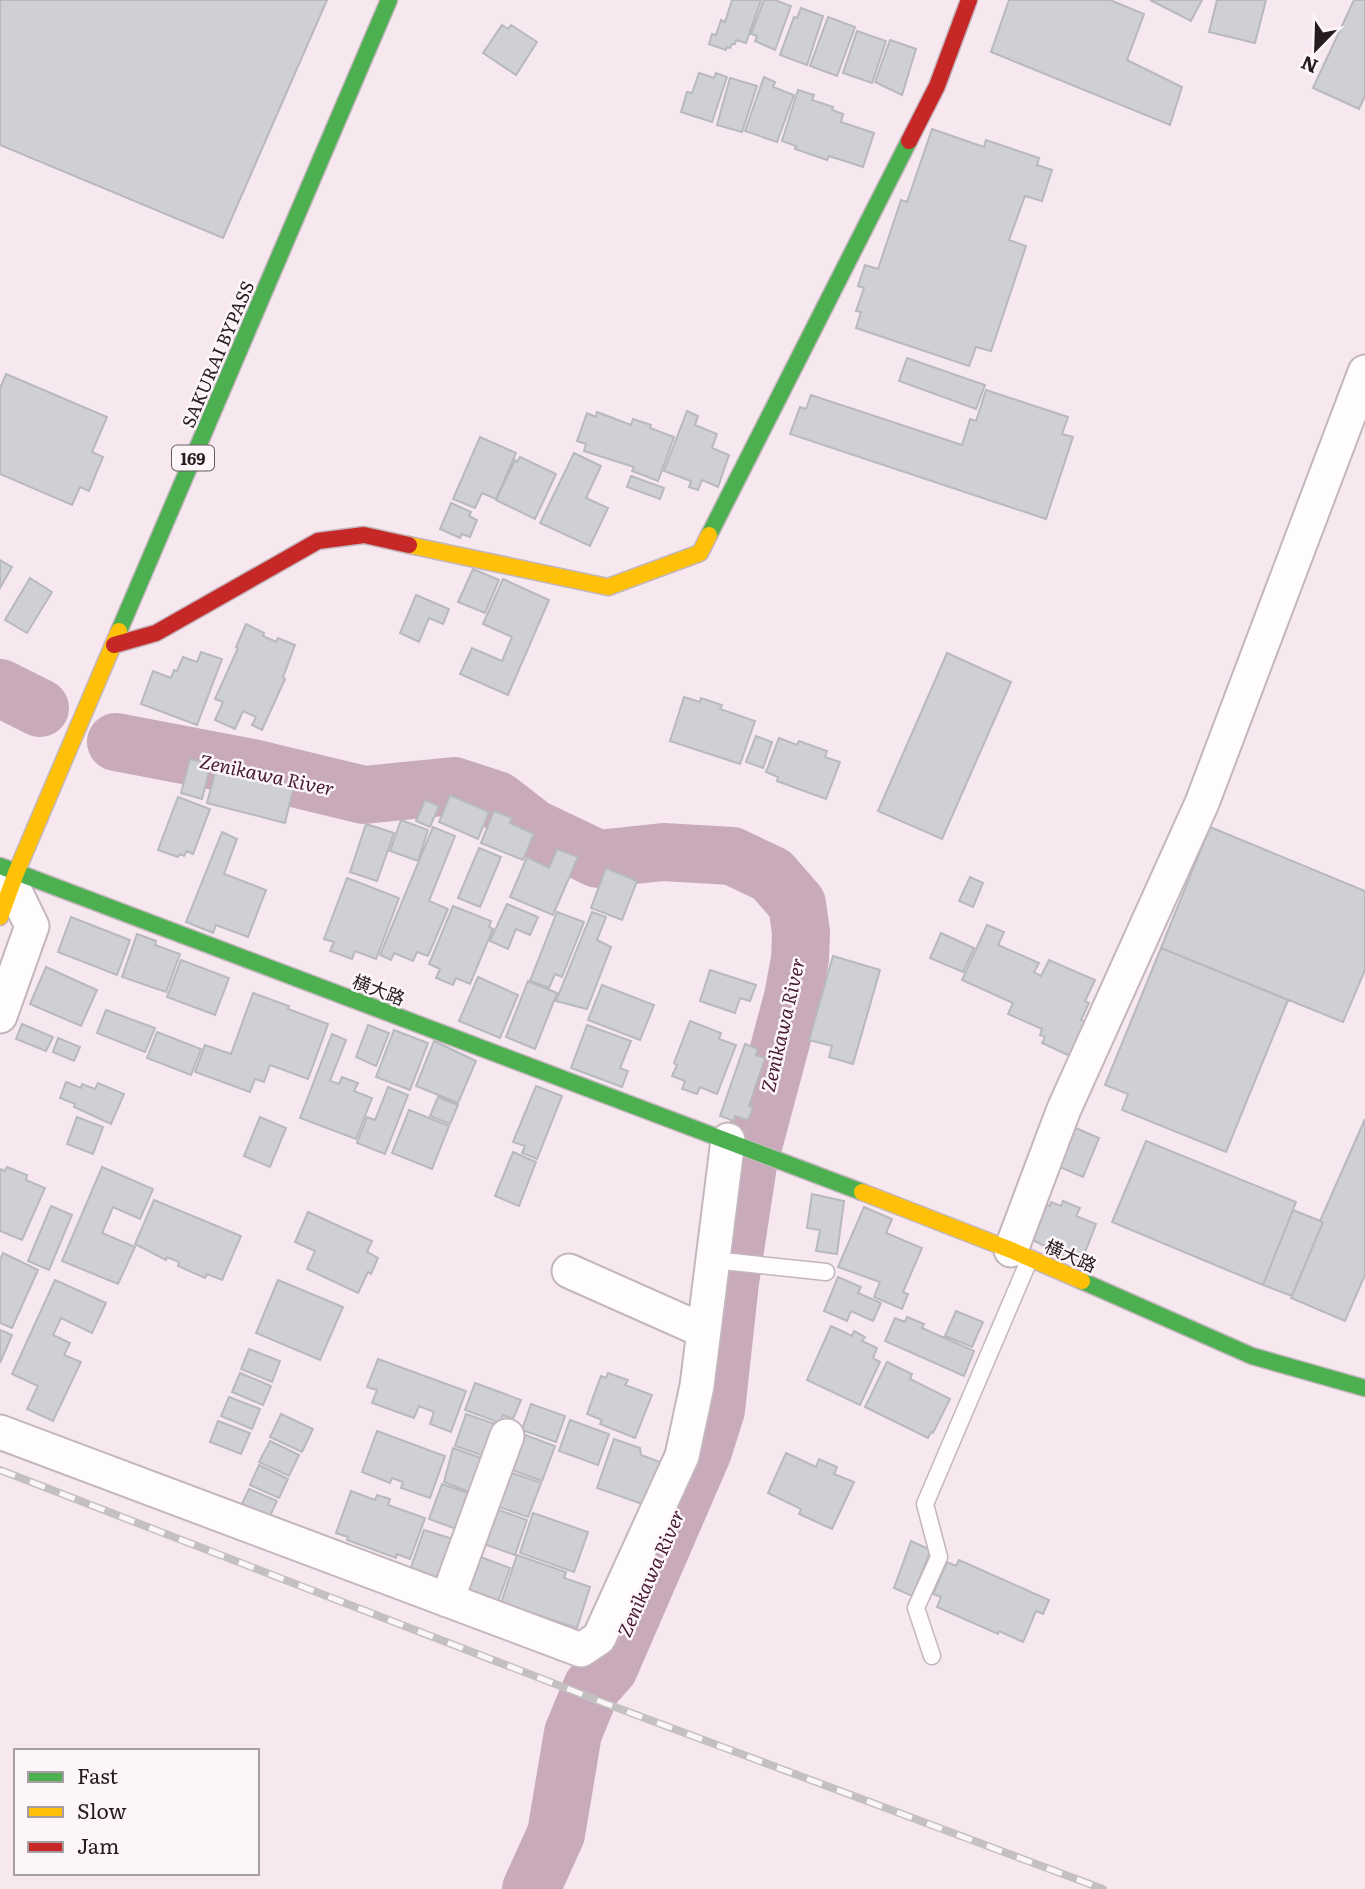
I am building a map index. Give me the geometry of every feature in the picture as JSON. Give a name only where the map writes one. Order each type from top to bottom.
[{"type":"main road","name":"SAKURAI BYPASS","points":[[0,917],[7,878],[114,645],[389,0]]},
{"type":"main road","points":[[114,645],[156,633],[318,541],[364,535],[608,587],[700,553],[937,86],[970,0]]},
{"type":"main road","name":"横大路","points":[[7,878],[737,1143],[1020,1253],[1252,1356],[1365,1388]]},
{"type":"street","points":[[1020,1253],[1064,1109],[1202,803],[1365,372]]},
{"type":"street","points":[[0,1016],[32,926],[7,878]]},
{"type":"street","points":[[0,1432],[581,1650],[599,1638],[682,1456],[697,1386],[704,1331],[727,1262],[737,1143]]},
{"type":"street","points":[[569,1271],[704,1331]]},
{"type":"street","points":[[447,1600],[507,1436]]},
{"type":"lane","points":[[932,1656],[916,1608],[939,1557],[925,1504],[1020,1253]]},
{"type":"lane","points":[[727,1262],[825,1272]]},
{"type":"building","points":[[0,0],[327,0],[223,238],[0,145]]},
{"type":"building","points":[[732,0],[761,0],[746,43],[736,40],[735,44],[726,50],[709,44],[712,34],[716,35],[721,20],[725,22]]},
{"type":"building","points":[[764,0],[775,0],[791,6],[775,50],[755,41],[757,36],[751,34]]},
{"type":"building","points":[[1009,0],[1110,0],[1144,14],[1127,60],[1182,87],[1170,125],[991,52]]},
{"type":"building","points":[[1150,0],[1202,0],[1191,21]]},
{"type":"building","points":[[1217,0],[1266,0],[1255,43],[1209,32]]},
{"type":"building","points":[[1354,0],[1365,0],[1365,96],[1359,109],[1313,88]]},
{"type":"building","points":[[801,8],[823,16],[807,65],[780,55],[794,17],[797,18]]},
{"type":"building","points":[[828,17],[855,27],[837,76],[810,66]]},
{"type":"building","points":[[502,25],[508,29],[511,25],[537,42],[516,75],[483,53]]},
{"type":"building","points":[[857,31],[886,41],[872,83],[843,73]]},
{"type":"building","points":[[890,40],[916,49],[902,95],[875,82]]},
{"type":"building","points":[[699,73],[714,78],[716,73],[727,77],[712,122],[681,112],[687,92],[692,93]]},
{"type":"building","points":[[764,77],[775,82],[773,87],[794,95],[777,142],[745,131]]},
{"type":"building","points":[[730,78],[757,86],[742,132],[717,125]]},
{"type":"building","points":[[798,90],[814,95],[812,100],[833,107],[832,110],[843,114],[841,122],[874,133],[863,167],[829,156],[827,160],[795,149],[796,146],[782,141]]},
{"type":"building","points":[[932,129],[984,147],[986,140],[1039,158],[1037,165],[1052,170],[1042,201],[1025,196],[1009,240],[1026,246],[991,351],[976,347],[969,366],[856,328],[861,312],[856,311],[864,288],[858,286],[865,265],[878,269],[901,200],[907,202]]},
{"type":"building","points":[[907,358],[985,385],[976,409],[899,381]]},
{"type":"building","points":[[6,374],[107,417],[92,452],[103,457],[89,491],[80,487],[72,505],[0,474],[0,388]]},
{"type":"building","points":[[986,390],[1068,417],[1062,434],[1073,437],[1046,519],[790,434],[800,407],[806,409],[811,395],[962,445],[970,419],[976,421]]},
{"type":"building","points":[[687,411],[698,416],[695,425],[717,434],[712,448],[729,455],[718,487],[702,480],[698,490],[689,487],[691,481],[664,471]]},
{"type":"building","points":[[597,412],[631,425],[633,419],[674,437],[658,481],[632,471],[634,467],[584,451],[586,444],[577,441],[587,413],[596,417]]},
{"type":"building","points":[[480,437],[516,453],[496,499],[482,493],[475,508],[453,499]]},
{"type":"building","points":[[574,453],[601,466],[586,498],[608,508],[590,546],[540,523]]},
{"type":"building","points":[[520,457],[556,474],[535,519],[496,500],[515,460],[517,462]]},
{"type":"building","points":[[631,476],[664,488],[660,499],[627,487]]},
{"type":"building","points":[[451,503],[471,512],[469,516],[477,520],[470,537],[462,534],[460,538],[440,529]]},
{"type":"building","points":[[0,560],[12,567],[0,588]]},
{"type":"building","points":[[473,569],[499,580],[485,613],[458,602]]},
{"type":"building","points":[[30,578],[52,592],[27,633],[5,620]]},
{"type":"building","points":[[503,579],[549,600],[508,695],[460,674],[472,648],[502,661],[512,637],[483,624]]},
{"type":"building","points":[[416,595],[449,609],[443,624],[429,618],[419,642],[400,633]]},
{"type":"building","points":[[246,624],[276,642],[278,638],[295,645],[283,677],[285,679],[262,730],[252,725],[256,717],[243,711],[235,729],[215,720],[223,702],[215,699]]},
{"type":"building","points":[[201,652],[222,659],[197,725],[141,704],[153,671],[171,678],[183,657],[197,662]]},
{"type":"building","points":[[947,653],[1011,682],[942,839],[878,811]]},
{"type":"building","points":[[684,697],[700,702],[701,698],[722,705],[720,709],[755,721],[740,764],[670,741]]},
{"type":"building","points":[[756,736],[772,742],[763,768],[746,762]]},
{"type":"building","points":[[779,738],[797,745],[799,741],[827,751],[825,757],[840,762],[826,799],[777,781],[778,777],[766,772]]},
{"type":"building","points":[[190,759],[211,764],[202,799],[181,793]]},
{"type":"building","points":[[217,765],[294,786],[285,823],[207,803]]},
{"type":"building","points":[[450,795],[489,812],[478,839],[439,822]]},
{"type":"building","points":[[178,797],[210,809],[193,854],[187,851],[184,856],[180,854],[178,857],[158,850]]},
{"type":"building","points":[[425,800],[439,806],[430,827],[416,821]]},
{"type":"building","points":[[494,811],[512,818],[510,823],[534,834],[523,860],[481,843]]},
{"type":"building","points":[[401,820],[428,830],[418,861],[390,851]]},
{"type":"building","points":[[366,824],[394,833],[377,881],[350,872]]},
{"type":"building","points":[[433,827],[455,836],[429,901],[448,909],[428,956],[417,952],[413,961],[394,953],[391,960],[380,955]]},
{"type":"building","points":[[1210,827],[1365,891],[1365,970],[1343,1022],[1161,948]]},
{"type":"building","points":[[222,832],[237,839],[224,874],[266,890],[248,937],[216,925],[213,933],[186,922]]},
{"type":"building","points":[[479,848],[501,857],[480,907],[458,898]]},
{"type":"building","points":[[557,849],[578,857],[553,915],[510,897],[527,857],[549,868]]},
{"type":"building","points":[[606,868],[637,881],[622,920],[591,908]]},
{"type":"building","points":[[970,877],[983,883],[973,907],[959,901]]},
{"type":"building","points":[[347,878],[399,898],[376,959],[355,951],[352,959],[330,951],[334,942],[324,939]]},
{"type":"building","points":[[507,904],[538,917],[530,935],[516,929],[508,949],[490,941]]},
{"type":"building","points":[[453,906],[491,921],[489,927],[493,929],[470,984],[456,978],[453,985],[436,978],[440,969],[429,964]]},
{"type":"building","points":[[557,912],[584,922],[562,977],[555,974],[549,988],[530,981]]},
{"type":"building","points":[[592,912],[606,917],[597,940],[611,947],[587,1009],[556,1001]]},
{"type":"building","points":[[71,917],[130,940],[117,975],[58,952]]},
{"type":"building","points":[[987,925],[1004,932],[998,945],[1039,963],[1034,972],[1041,976],[1049,960],[1095,980],[1085,1001],[1089,1003],[1081,1020],[1088,1023],[1072,1057],[1042,1043],[1045,1037],[1040,1035],[1042,1029],[1008,1014],[1013,1003],[962,980]]},
{"type":"building","points":[[941,933],[974,948],[963,972],[930,958]]},
{"type":"building","points":[[137,934],[156,941],[155,945],[180,954],[166,992],[122,977]]},
{"type":"building","points":[[1161,948],[1288,1000],[1226,1152],[1122,1110],[1128,1094],[1105,1085]]},
{"type":"building","points":[[833,956],[880,970],[853,1064],[829,1057],[832,1046],[809,1040]]},
{"type":"building","points":[[181,960],[229,978],[215,1015],[167,997]]},
{"type":"building","points":[[46,967],[97,990],[81,1026],[30,1004]]},
{"type":"building","points":[[710,970],[756,985],[750,1001],[740,998],[735,1013],[700,1001]]},
{"type":"building","points":[[478,977],[518,995],[500,1038],[459,1021]]},
{"type":"building","points":[[528,981],[557,993],[535,1049],[506,1037]]},
{"type":"building","points":[[602,985],[654,1005],[640,1040],[588,1020]]},
{"type":"building","points":[[253,993],[328,1024],[308,1079],[270,1065],[264,1082],[255,1079],[250,1092],[195,1072],[205,1045],[231,1054]]},
{"type":"building","points":[[106,1010],[155,1028],[145,1052],[97,1033]]},
{"type":"building","points":[[690,1021],[721,1033],[719,1039],[736,1045],[717,1094],[700,1087],[697,1094],[682,1089],[685,1081],[672,1076],[677,1065],[674,1063]]},
{"type":"building","points":[[22,1024],[53,1037],[46,1051],[16,1039]]},
{"type":"building","points":[[368,1025],[389,1033],[376,1066],[356,1057]]},
{"type":"building","points":[[587,1025],[631,1041],[620,1068],[628,1071],[622,1087],[571,1068]]},
{"type":"building","points":[[394,1030],[428,1043],[410,1090],[376,1077]]},
{"type":"building","points":[[157,1032],[201,1049],[191,1075],[147,1058]]},
{"type":"building","points":[[332,1034],[346,1040],[330,1081],[339,1084],[342,1077],[358,1083],[354,1091],[372,1098],[356,1139],[300,1118]]},
{"type":"building","points":[[58,1038],[80,1047],[74,1061],[53,1052]]},
{"type":"building","points":[[434,1041],[476,1061],[458,1103],[416,1086]]},
{"type":"building","points":[[745,1044],[758,1049],[756,1055],[765,1058],[749,1106],[753,1107],[748,1120],[735,1116],[734,1121],[720,1116]]},
{"type":"building","points":[[66,1082],[81,1088],[82,1084],[95,1089],[98,1083],[124,1094],[111,1124],[60,1098]]},
{"type":"building","points":[[536,1086],[562,1096],[537,1159],[522,1153],[525,1146],[513,1142]]},
{"type":"building","points":[[388,1087],[408,1095],[385,1154],[357,1143],[367,1117],[375,1120]]},
{"type":"building","points":[[438,1097],[458,1105],[450,1124],[430,1116]]},
{"type":"building","points":[[409,1110],[449,1126],[432,1169],[392,1153]]},
{"type":"building","points":[[77,1117],[103,1127],[93,1154],[67,1144]]},
{"type":"building","points":[[260,1117],[286,1128],[270,1167],[244,1156]]},
{"type":"building","points":[[1365,1119],[1365,1275],[1345,1321],[1291,1298],[1323,1222],[1320,1221]]},
{"type":"building","points":[[1071,1126],[1099,1138],[1083,1177],[1055,1165]]},
{"type":"building","points":[[1146,1141],[1296,1202],[1263,1285],[1112,1222]]},
{"type":"building","points":[[513,1152],[536,1162],[519,1206],[495,1196]]},
{"type":"building","points":[[7,1167],[27,1175],[26,1180],[45,1188],[22,1240],[0,1231],[0,1169],[5,1171]]},
{"type":"building","points":[[102,1167],[153,1189],[140,1219],[113,1207],[102,1233],[135,1247],[118,1284],[62,1261]]},
{"type":"building","points":[[812,1194],[844,1201],[837,1254],[816,1251],[820,1230],[807,1228]]},
{"type":"building","points":[[154,1200],[241,1236],[222,1280],[207,1274],[205,1278],[178,1266],[179,1262],[167,1257],[166,1260],[135,1244]]},
{"type":"building","points":[[1063,1201],[1080,1208],[1076,1216],[1096,1224],[1080,1265],[1033,1240],[1047,1205],[1050,1206],[1051,1202],[1061,1206]]},
{"type":"building","points":[[51,1206],[72,1215],[49,1270],[28,1261]]},
{"type":"building","points":[[864,1207],[892,1219],[886,1233],[922,1248],[903,1292],[908,1294],[902,1309],[874,1297],[880,1282],[838,1267]]},
{"type":"building","points":[[1293,1210],[1323,1222],[1292,1296],[1263,1285]]},
{"type":"building","points":[[308,1212],[372,1241],[367,1252],[378,1258],[358,1293],[307,1269],[315,1251],[295,1242]]},
{"type":"building","points":[[3,1253],[38,1270],[12,1328],[0,1323],[0,1260]]},
{"type":"building","points":[[838,1277],[861,1287],[858,1293],[881,1303],[873,1321],[851,1311],[847,1321],[824,1311]]},
{"type":"building","points":[[55,1280],[106,1303],[92,1333],[61,1318],[53,1335],[70,1343],[64,1355],[81,1362],[53,1421],[27,1409],[38,1386],[12,1374]]},
{"type":"building","points":[[278,1280],[343,1307],[320,1360],[256,1333]]},
{"type":"building","points":[[956,1311],[983,1322],[972,1347],[945,1336]]},
{"type":"building","points":[[907,1317],[924,1324],[922,1328],[974,1351],[964,1376],[885,1341],[895,1318],[905,1322]]},
{"type":"building","points":[[831,1326],[852,1336],[854,1331],[865,1337],[862,1341],[877,1348],[873,1358],[880,1362],[860,1405],[807,1380]]},
{"type":"building","points":[[0,1330],[12,1335],[0,1363]]},
{"type":"building","points":[[249,1349],[280,1361],[272,1382],[241,1369]]},
{"type":"building","points":[[378,1359],[466,1391],[451,1432],[430,1424],[434,1412],[419,1406],[414,1418],[372,1403],[377,1390],[367,1387]]},
{"type":"building","points":[[887,1362],[912,1374],[910,1379],[950,1399],[928,1438],[865,1407]]},
{"type":"building","points":[[240,1373],[271,1386],[263,1405],[232,1392]]},
{"type":"building","points":[[608,1373],[628,1380],[625,1385],[652,1395],[635,1438],[600,1424],[602,1420],[587,1414],[601,1376],[606,1378]]},
{"type":"building","points":[[475,1383],[521,1400],[513,1419],[503,1415],[500,1423],[465,1410]]},
{"type":"building","points":[[229,1397],[260,1409],[252,1429],[221,1416]]},
{"type":"building","points":[[531,1404],[565,1416],[556,1442],[522,1430]]},
{"type":"building","points":[[281,1414],[313,1429],[302,1452],[270,1437]]},
{"type":"building","points":[[466,1414],[495,1424],[484,1456],[455,1446]]},
{"type":"building","points":[[570,1420],[609,1434],[598,1465],[559,1451]]},
{"type":"building","points":[[218,1421],[250,1433],[241,1454],[210,1442]]},
{"type":"building","points":[[377,1431],[445,1456],[430,1498],[401,1488],[403,1482],[392,1478],[390,1483],[362,1472]]},
{"type":"building","points":[[525,1435],[555,1446],[542,1481],[512,1470]]},
{"type":"building","points":[[614,1439],[640,1448],[641,1455],[660,1462],[645,1505],[597,1488]]},
{"type":"building","points":[[270,1441],[299,1455],[289,1476],[259,1462]]},
{"type":"building","points":[[453,1448],[484,1459],[472,1493],[444,1482]]},
{"type":"building","points":[[786,1453],[816,1467],[819,1459],[837,1467],[834,1474],[854,1482],[832,1529],[799,1514],[801,1509],[768,1493]]},
{"type":"building","points":[[259,1465],[288,1479],[279,1498],[250,1485]]},
{"type":"building","points":[[512,1473],[541,1483],[528,1517],[499,1507]]},
{"type":"building","points":[[442,1484],[468,1493],[463,1505],[468,1507],[459,1530],[429,1519]]},
{"type":"building","points":[[249,1489],[277,1501],[267,1522],[239,1510]]},
{"type":"building","points":[[351,1491],[375,1500],[377,1495],[390,1499],[388,1505],[425,1518],[410,1559],[397,1554],[396,1558],[347,1540],[348,1537],[336,1533]]},
{"type":"building","points":[[496,1509],[527,1520],[515,1555],[484,1544]]},
{"type":"building","points":[[533,1513],[588,1532],[574,1572],[520,1553]]},
{"type":"building","points":[[424,1530],[456,1540],[445,1573],[439,1571],[434,1585],[408,1576]]},
{"type":"building","points":[[911,1541],[931,1550],[912,1596],[894,1588]]},
{"type":"building","points":[[517,1555],[566,1572],[564,1578],[590,1587],[577,1628],[501,1603]]},
{"type":"building","points":[[478,1556],[510,1568],[495,1610],[465,1593]]},
{"type":"building","points":[[959,1560],[1049,1600],[1043,1614],[1036,1611],[1023,1642],[937,1607],[941,1597],[933,1594],[947,1562],[956,1566]]},
{"type":"waterway","name":"Zenikawa River","points":[[0,688],[40,708]]},
{"type":"waterway","name":"Zenikawa River","points":[[116,742],[252,768],[364,795],[454,786],[497,800],[533,828],[598,859],[663,852],[732,856],[772,875],[797,904],[801,932],[800,959],[793,997],[748,1165],[730,1282],[716,1410],[703,1451],[609,1668],[592,1687],[573,1733],[556,1834],[531,1889]]},
{"type":"railway","points":[[0,1470],[607,1704],[1103,1889]]},
{"type":"traffic: fast","points":[[119,631],[389,0]]},
{"type":"traffic: fast","points":[[709,535],[909,141]]},
{"type":"traffic: fast","points":[[0,866],[862,1192]]},
{"type":"traffic: fast","points":[[1082,1281],[1252,1356],[1365,1388]]},
{"type":"traffic: slow","points":[[409,545],[608,587],[700,553],[709,535]]},
{"type":"traffic: slow","points":[[0,917],[16,873],[119,631]]},
{"type":"traffic: slow","points":[[862,1192],[1011,1250],[1082,1281]]},
{"type":"traffic: jam","points":[[909,141],[937,86],[969,0]]},
{"type":"traffic: jam","points":[[114,645],[156,633],[318,541],[364,535],[409,545]]}]
